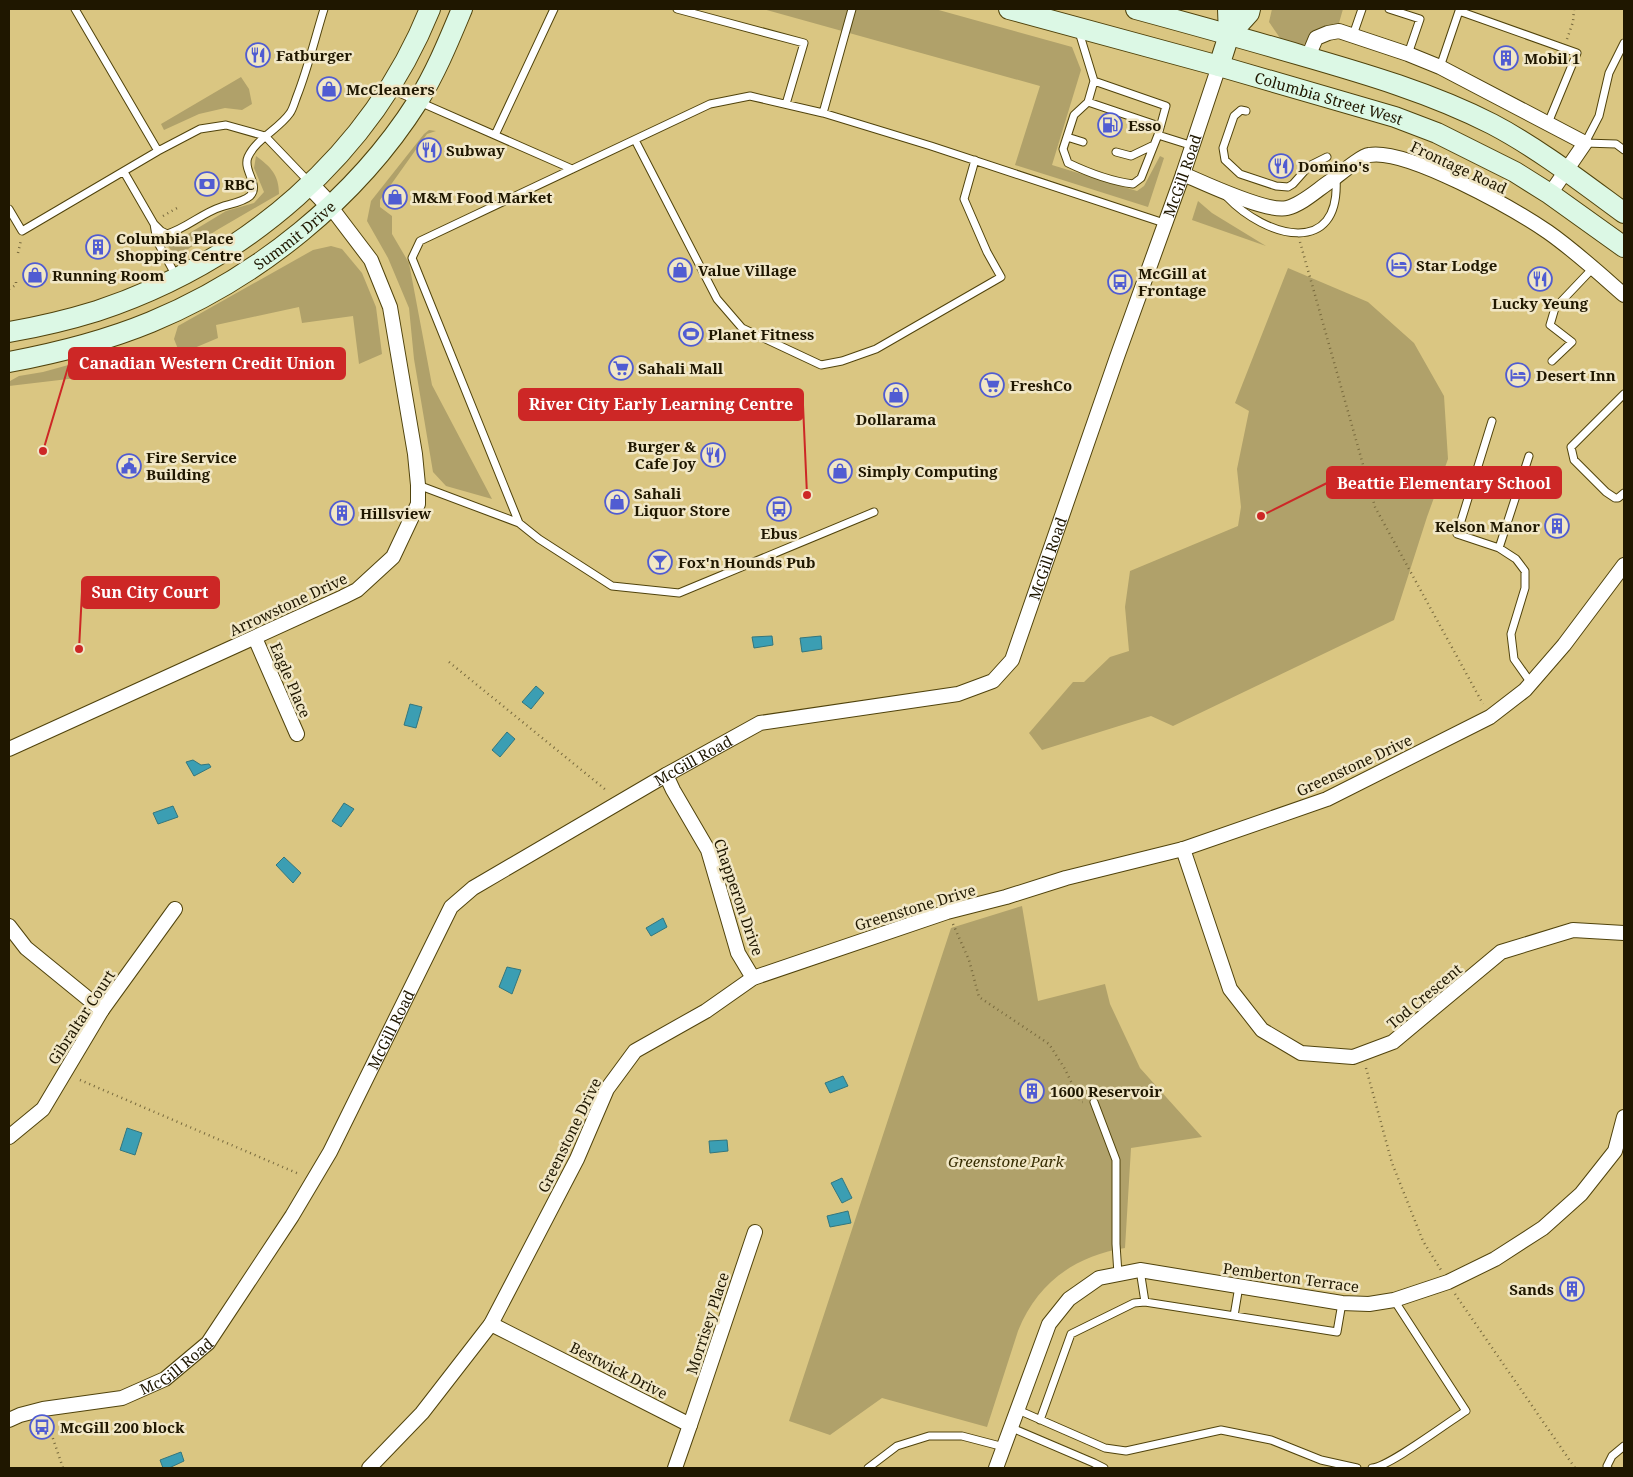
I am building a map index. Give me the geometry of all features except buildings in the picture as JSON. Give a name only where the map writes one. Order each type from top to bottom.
[{"type":"main road","name":"Summit Drive","points":[[9,332],[96,311],[139,295],[176,278],[253,231],[286,207],[310,185],[354,138],[390,89],[407,60],[430,9]]},
{"type":"main road","name":"Summit Drive","points":[[9,362],[98,342],[150,323],[249,270],[307,227],[330,206],[377,156],[418,101],[434,72],[462,9]]},
{"type":"main road","name":"Columbia Street West","points":[[1009,9],[1219,66],[1395,117],[1437,134],[1515,172],[1550,194],[1624,247]]},
{"type":"main road","points":[[1136,9],[1308,57],[1403,86],[1450,104],[1494,125],[1566,170],[1624,213]]},
{"type":"main road","name":"McGill Road","points":[[1219,66],[1229,35],[1228,9]]},
{"type":"main road","name":"McGill Road","points":[[1229,35],[1249,14],[1250,9]]},
{"type":"street","points":[[1308,57],[1316,38],[1339,31],[1408,54],[1440,67],[1585,143],[1550,194]]},
{"type":"street","name":"McGill Road","points":[[9,1420],[20,1415],[43,1410],[122,1398],[165,1379],[208,1343],[292,1216],[330,1152],[451,907],[472,888],[666,775],[760,723],[958,694],[993,681],[1012,660],[1164,223],[1193,146],[1219,66]]},
{"type":"street","name":"Frontage Road","points":[[1183,174],[1222,191],[1271,208],[1286,209],[1298,203],[1367,155],[1382,154],[1398,157],[1451,178],[1548,232],[1624,295]]},
{"type":"street","points":[[310,185],[330,206]]},
{"type":"street","name":"Arrowstone Drive","points":[[9,749],[357,590],[393,556],[418,504],[418,485],[415,454],[390,307],[371,260],[330,206]]},
{"type":"street","name":"Greenstone Drive","points":[[369,1468],[422,1413],[492,1324],[577,1159],[607,1089],[635,1051],[706,1011],[753,978],[947,912],[1006,897],[1066,878],[1183,850],[1327,798],[1490,717],[1525,690],[1564,645],[1623,569]]},
{"type":"street","name":"Eagle Place","points":[[255,638],[297,734]]},
{"type":"street","name":"Chapperon Drive","points":[[666,775],[708,850],[738,953],[753,978]]},
{"type":"street","name":"Tod Crescent","points":[[1183,850],[1230,989],[1262,1030],[1301,1053],[1352,1057],[1394,1042],[1502,952],[1573,930],[1624,933]]},
{"type":"street","name":"Gibraltar Court","points":[[9,1137],[43,1109],[102,1010],[175,909]]},
{"type":"street","points":[[9,926],[26,948],[102,1010]]},
{"type":"street","name":"Pemberton Terrace","points":[[996,1468],[1049,1324],[1069,1299],[1099,1278],[1140,1270],[1342,1303],[1369,1304],[1394,1300],[1448,1282],[1495,1259],[1543,1228],[1581,1194],[1615,1151],[1624,1117]]},
{"type":"street","name":"Morrisey Place","points":[[690,1425],[755,1232]]},
{"type":"street","name":"Bestwick Drive","points":[[492,1324],[690,1425]]},
{"type":"street","points":[[675,1468],[690,1425]]},
{"type":"lane","points":[[76,9],[158,151]]},
{"type":"lane","points":[[124,172],[154,223],[161,231],[167,234],[176,232],[219,207],[245,199],[251,195],[253,185],[247,166],[247,158],[265,136],[290,113],[303,80],[324,9]]},
{"type":"lane","points":[[495,135],[554,9]]},
{"type":"lane","points":[[677,9],[804,43],[786,104]]},
{"type":"lane","points":[[823,113],[852,9]]},
{"type":"lane","points":[[1353,36],[1362,9]]},
{"type":"lane","points":[[1389,9],[1420,19],[1408,54]]},
{"type":"lane","points":[[1440,67],[1459,11],[1577,52],[1548,124]]},
{"type":"lane","points":[[1078,28],[1094,81],[1088,102],[1074,115],[1063,149],[1068,163],[1117,182],[1133,184],[1141,178],[1158,135],[1166,106],[1094,81]]},
{"type":"lane","points":[[1624,43],[1609,73],[1598,116],[1585,143],[1616,144],[1624,150]]},
{"type":"lane","points":[[390,89],[572,169]]},
{"type":"lane","points":[[518,524],[412,258],[420,241],[710,104],[750,96],[823,113],[975,160],[1164,223]]},
{"type":"lane","points":[[1088,102],[1159,126]]},
{"type":"lane","points":[[1246,111],[1241,110],[1234,116],[1223,148],[1225,160],[1240,174],[1276,186],[1288,187],[1309,166],[1327,157]]},
{"type":"lane","points":[[9,209],[22,231],[158,151],[200,129],[226,125],[265,136],[310,185]]},
{"type":"lane","points":[[1158,135],[1193,146]]},
{"type":"lane","points":[[1067,137],[1082,142]]},
{"type":"lane","points":[[635,140],[717,299],[742,328],[821,365],[842,361],[876,348],[1001,277],[987,252],[964,199],[975,160]]},
{"type":"lane","points":[[1116,152],[1131,156],[1154,145]]},
{"type":"lane","points":[[1222,191],[1233,203],[1260,223],[1278,231],[1298,234],[1317,228],[1331,214],[1336,202],[1336,176]]},
{"type":"lane","points":[[154,223],[157,242],[176,278]]},
{"type":"lane","points":[[1552,362],[1572,342],[1550,325],[1554,308],[1593,268]]},
{"type":"lane","points":[[1624,394],[1571,447],[1574,460],[1606,492],[1615,498],[1624,493]]},
{"type":"lane","points":[[1492,421],[1457,534],[1499,548],[1516,559],[1525,571],[1525,588],[1511,634],[1514,659],[1531,683]]},
{"type":"lane","points":[[1499,548],[1529,456]]},
{"type":"lane","points":[[418,485],[518,524],[612,586],[680,593],[874,512]]},
{"type":"lane","points":[[1094,1102],[1116,1160],[1118,1274]]},
{"type":"lane","points":[[1140,1270],[1145,1302]]},
{"type":"lane","points":[[1234,1316],[1239,1286]]},
{"type":"lane","points":[[1372,1468],[1392,1460],[1466,1411],[1394,1300]]},
{"type":"lane","points":[[1040,1420],[1070,1334],[1134,1302],[1145,1302],[1337,1332],[1342,1303]]},
{"type":"lane","points":[[1018,1410],[1105,1448],[1126,1451],[1221,1430],[1271,1440],[1321,1460],[1357,1468]]},
{"type":"lane","points":[[1012,1428],[1104,1468]]},
{"type":"lane","points":[[868,1468],[897,1446],[929,1436],[962,1436],[1005,1447]]},
{"type":"lane","points":[[1608,1468],[1607,1466],[1612,1456],[1624,1446]]},
{"type":"path","points":[[1563,48],[1572,22],[1574,9]]},
{"type":"path","points":[[154,223],[176,208]]},
{"type":"path","points":[[1298,234],[1375,506],[1490,717]]},
{"type":"path","points":[[9,289],[16,285],[16,280]]},
{"type":"path","points":[[449,662],[607,789]]},
{"type":"path","points":[[947,912],[969,960],[979,997],[1049,1044],[1065,1069],[1081,1102],[1094,1102]]},
{"type":"path","points":[[1362,1054],[1392,1163],[1423,1241],[1448,1282],[1552,1437],[1575,1468]]},
{"type":"path","points":[[80,1080],[299,1174]]},
{"type":"path","points":[[48,1424],[63,1468]]},
{"type":"green space","points":[[763,9],[935,9],[1072,47],[1081,70],[1052,165],[1137,191],[1144,186],[1160,156],[1164,158],[1148,207],[1015,165],[1040,86]]},
{"type":"green space","points":[[1272,9],[1343,9],[1339,23],[1301,46],[1280,38],[1269,22]]},
{"type":"green space","points":[[241,77],[249,89],[252,104],[242,110],[225,108],[199,114],[164,130],[161,124]]},
{"type":"green space","points":[[429,130],[436,131],[427,134],[380,200],[380,207],[392,216],[392,234],[409,263],[432,385],[492,499],[446,486],[433,472],[414,359],[409,308],[388,258],[367,221],[371,201]]},
{"type":"green space","points":[[256,156],[273,172],[278,182],[279,194],[217,230],[176,257],[168,246],[226,211],[254,203],[264,192],[254,168]]},
{"type":"green space","points":[[1198,201],[1212,213],[1266,246],[1192,220]]},
{"type":"green space","points":[[331,246],[342,249],[362,273],[376,307],[382,354],[359,364],[353,316],[302,323],[299,307],[216,325],[218,338],[180,354],[174,339],[178,326],[313,250]]},
{"type":"green space","points":[[1288,268],[1368,302],[1414,343],[1444,396],[1448,459],[1394,620],[1173,726],[1151,716],[1042,750],[1029,733],[1073,682],[1084,682],[1110,657],[1129,651],[1125,607],[1130,571],[1238,526],[1241,507],[1237,469],[1249,411],[1235,403]]},
{"type":"green space","points":[[134,347],[147,352],[153,369],[9,386],[10,381],[19,376],[43,372]]},
{"type":"green space","name":"Greenstone Park","points":[[1022,906],[1038,1001],[1105,984],[1110,1004],[1140,1068],[1202,1137],[1131,1148],[1125,1248],[1107,1252],[1074,1265],[1060,1274],[1036,1299],[1018,1331],[987,1427],[882,1398],[830,1435],[789,1421],[951,928]]},
{"type":"water","points":[[772,636],[773,645],[754,648],[752,637]]},
{"type":"water","points":[[821,636],[822,649],[802,652],[800,638]]},
{"type":"water","points":[[536,686],[544,693],[531,709],[522,702]]},
{"type":"water","points":[[410,704],[422,707],[416,728],[404,725]]},
{"type":"water","points":[[507,732],[515,739],[500,757],[492,750]]},
{"type":"water","points":[[193,760],[201,765],[209,764],[211,767],[194,776],[186,762]]},
{"type":"water","points":[[344,803],[354,809],[341,827],[332,821]]},
{"type":"water","points":[[173,806],[178,817],[158,824],[153,813]]},
{"type":"water","points":[[284,857],[301,873],[293,883],[276,865]]},
{"type":"water","points":[[663,918],[667,927],[651,936],[646,928]]},
{"type":"water","points":[[507,967],[521,970],[512,994],[499,987]]},
{"type":"water","points":[[843,1076],[848,1086],[830,1093],[825,1083]]},
{"type":"water","points":[[127,1128],[142,1133],[135,1155],[120,1150]]},
{"type":"water","points":[[727,1140],[728,1151],[710,1153],[709,1141]]},
{"type":"water","points":[[842,1178],[852,1198],[842,1203],[831,1183]]},
{"type":"water","points":[[848,1211],[851,1223],[830,1227],[827,1216]]},
{"type":"water","points":[[181,1452],[184,1461],[169,1468],[163,1468],[160,1460]]},
{"type":"place","name":"Fatburger","points":[[258,55]]},
{"type":"place","name":"Mobil 1","points":[[1506,58]]},
{"type":"place","name":"McCleaners","points":[[329,89]]},
{"type":"place","name":"Esso","points":[[1110,125]]},
{"type":"place","name":"Subway","points":[[429,150]]},
{"type":"place","name":"Domino's","points":[[1281,166]]},
{"type":"place","name":"RBC","points":[[207,184]]},
{"type":"place","name":"M&M Food Market","points":[[395,197]]},
{"type":"place","name":"Columbia Place Shopping Centre","points":[[98,247]]},
{"type":"place","name":"Star Lodge","points":[[1399,265]]},
{"type":"place","name":"Value Village","points":[[680,270]]},
{"type":"place","name":"Running Room","points":[[35,275]]},
{"type":"place","name":"Lucky Yeung","points":[[1540,279]]},
{"type":"place","name":"McGill at Frontage","points":[[1120,282]]},
{"type":"place","name":"Planet Fitness","points":[[691,334]]},
{"type":"place","name":"Sahali Mall","points":[[621,368]]},
{"type":"place","name":"Desert Inn","points":[[1518,375]]},
{"type":"place","name":"FreshCo","points":[[992,385]]},
{"type":"place","name":"Dollarama","points":[[896,395]]},
{"type":"place","name":"Canadian Western Credit Union","points":[[43,451]]},
{"type":"place","name":"Burger & Cafe Joy","points":[[713,455]]},
{"type":"place","name":"Fire Service Building","points":[[129,466]]},
{"type":"place","name":"Simply Computing","points":[[840,471]]},
{"type":"place","name":"River City Early Learning Centre","points":[[807,495]]},
{"type":"place","name":"Sahali Liquor Store","points":[[617,502]]},
{"type":"place","name":"Ebus","points":[[779,509]]},
{"type":"place","name":"Hillsview","points":[[342,513]]},
{"type":"place","name":"Beattie Elementary School","points":[[1261,516]]},
{"type":"place","name":"Kelson Manor","points":[[1557,526]]},
{"type":"place","name":"Fox'n Hounds Pub","points":[[660,562]]},
{"type":"place","name":"Sun City Court","points":[[79,649]]},
{"type":"place","name":"1600 Reservoir","points":[[1032,1091]]},
{"type":"place","name":"Sands","points":[[1572,1289]]},
{"type":"place","name":"McGill 200 block","points":[[42,1427]]}]
